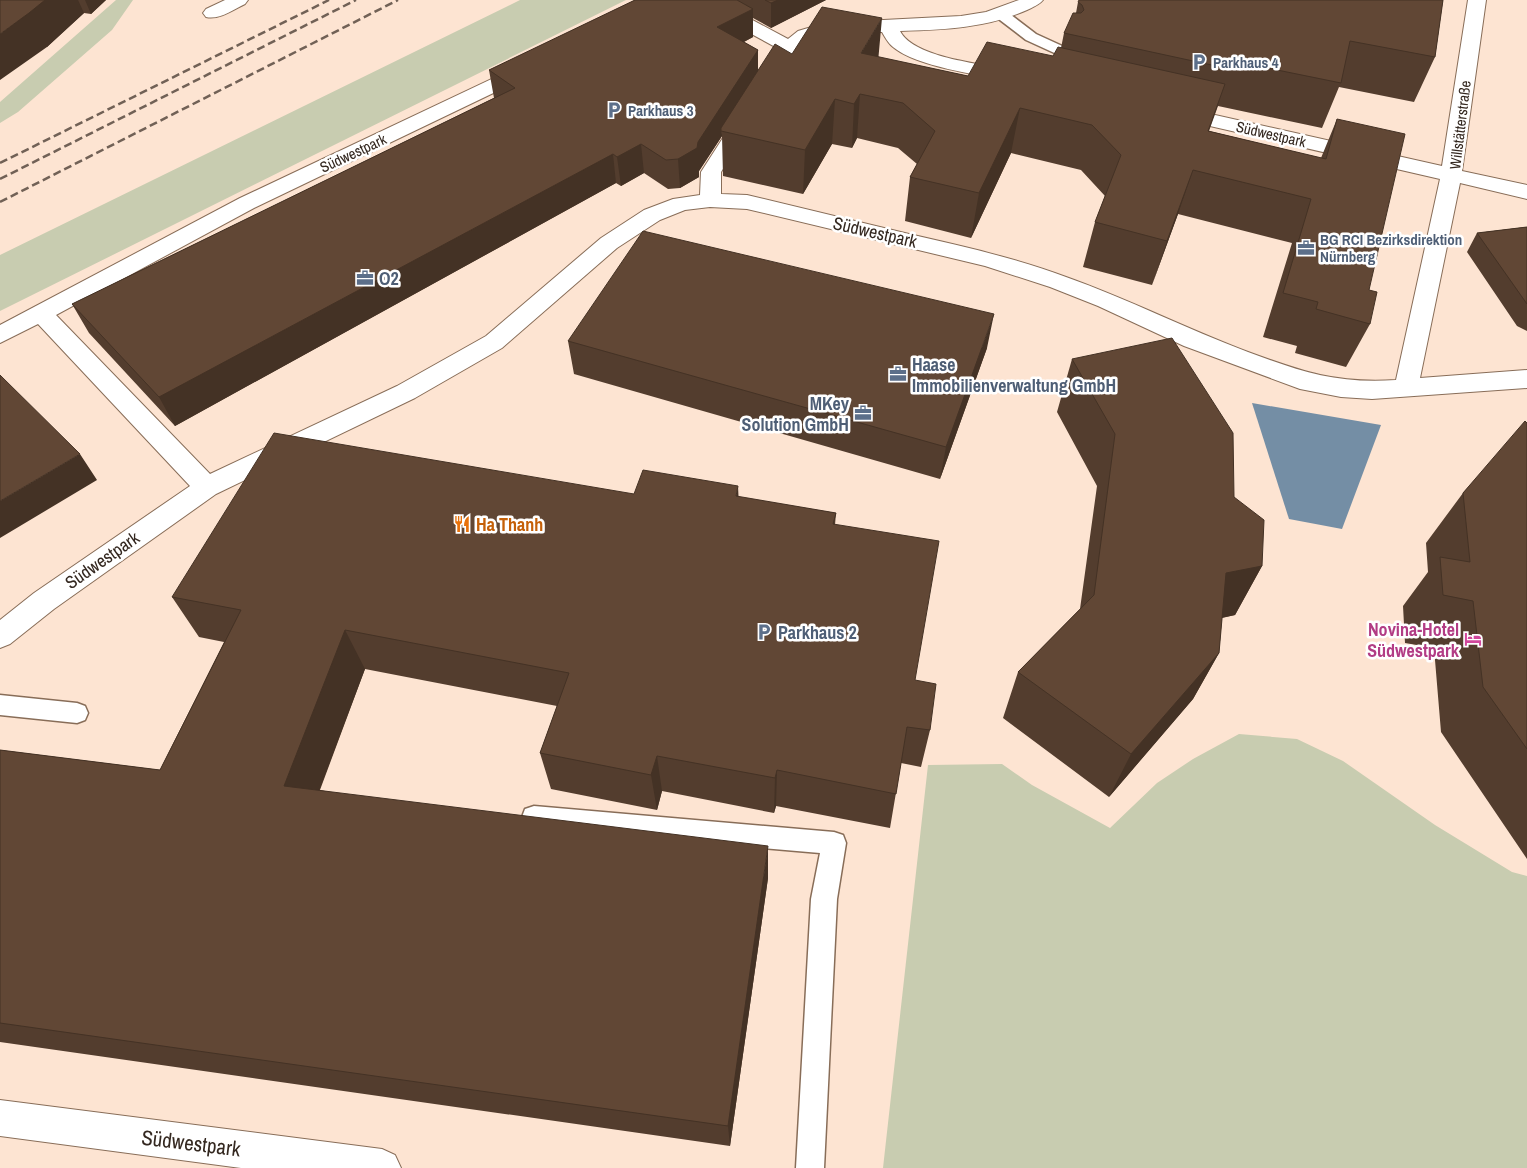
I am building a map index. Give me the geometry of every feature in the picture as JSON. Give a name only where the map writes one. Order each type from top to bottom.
[{"type":"street","points":[[212,13],[239,0]]},
{"type":"street","points":[[702,0],[789,47]]},
{"type":"street","points":[[710,200],[712,172],[789,47],[805,35],[827,28],[889,26],[966,20],[1001,14],[1034,0]]},
{"type":"street","name":"Willstätterstraße","points":[[1477,0],[1451,174],[1527,192]]},
{"type":"street","points":[[889,26],[892,35],[900,44],[921,54],[1023,78]]},
{"type":"street","name":"Südwestpark","points":[[0,335],[247,203],[541,63]]},
{"type":"street","name":"Südwestpark","points":[[1159,109],[1451,174]]},
{"type":"street","points":[[1406,388],[1451,174]]},
{"type":"street","name":"Südwestpark","points":[[0,636],[44,601],[207,487],[406,392],[494,342],[609,243],[652,215],[681,204],[710,200],[748,202],[990,260],[1074,289],[1192,340],[1300,380],[1341,388],[1372,390],[1527,379]]},
{"type":"street","points":[[41,313],[207,487]]},
{"type":"street","name":"Südwestpark","points":[[0,1118],[382,1168]]},
{"type":"lane","points":[[1001,14],[1042,45],[1066,53]]},
{"type":"lane","points":[[0,705],[77,712]]},
{"type":"lane","points":[[534,817],[837,836],[824,900],[810,1168]]},
{"type":"green space","points":[[116,0],[133,0],[112,30],[18,112],[0,123],[0,102]]},
{"type":"green space","points":[[520,0],[626,0],[0,311],[0,255]]},
{"type":"green space","points":[[1239,734],[1297,739],[1343,761],[1435,825],[1512,872],[1527,876],[1527,1168],[883,1168],[928,765],[1002,764],[1032,785],[1110,828],[1157,783],[1193,759]]},
{"type":"water","points":[[1252,403],[1381,425],[1342,529],[1289,519]]},
{"type":"building","points":[[0,0],[45,0],[0,34]]},
{"type":"building","points":[[635,0],[737,0],[753,9],[717,27],[758,50],[698,142],[697,148],[678,159],[666,160],[641,144],[617,157],[613,154],[159,397],[72,304],[515,88],[489,70]]},
{"type":"building","points":[[765,0],[778,0],[771,3]]},
{"type":"building","points":[[1079,0],[1443,0],[1435,57],[1350,41],[1341,83],[1233,61],[1230,69],[1064,33],[1073,13],[1081,13],[1084,10],[1078,2]]},
{"type":"building","points":[[822,7],[882,18],[861,53],[968,76],[987,42],[1053,56],[1058,47],[1225,84],[1208,131],[1326,159],[1337,119],[1405,134],[1369,290],[1377,292],[1370,324],[1316,309],[1318,302],[1283,293],[1311,199],[1193,170],[1167,241],[1095,222],[1121,155],[1092,125],[1020,108],[979,193],[910,177],[935,131],[903,103],[860,94],[854,104],[835,99],[805,150],[721,131],[721,128],[775,44],[792,54]]},
{"type":"building","points":[[1527,227],[1527,304],[1477,233]]},
{"type":"building","points":[[643,231],[994,314],[946,447],[568,341]]},
{"type":"building","points":[[1172,338],[1233,433],[1234,497],[1264,520],[1262,566],[1226,573],[1219,653],[1131,754],[1018,672],[1094,595],[1115,434],[1072,359]]},
{"type":"building","points":[[0,375],[80,454],[0,501]]},
{"type":"building","points":[[1525,421],[1527,423],[1527,749],[1483,687],[1473,601],[1443,595],[1440,557],[1470,562],[1463,493]]},
{"type":"building","points":[[274,433],[634,494],[643,470],[738,486],[736,496],[836,513],[833,524],[939,541],[915,680],[936,684],[930,730],[907,727],[896,794],[777,770],[775,778],[657,756],[651,775],[540,753],[569,673],[345,630],[284,786],[768,846],[728,1126],[0,1023],[0,750],[160,770],[241,610],[172,597]]},
{"type":"railway","points":[[0,163],[329,0]]},
{"type":"railway","points":[[0,179],[356,0]]},
{"type":"railway","points":[[0,202],[398,0]]},
{"type":"place","name":"Parkhaus 4","points":[[1199,62]]},
{"type":"place","name":"Parkhaus 3","points":[[614,110]]},
{"type":"place","name":"BG RCI Bezirksdirektion Nürnberg","points":[[1306,248]]},
{"type":"place","name":"O2","points":[[365,278]]},
{"type":"place","name":"Haase Immobilienverwaltung GmbH","points":[[898,374]]},
{"type":"place","name":"MKey Solution GmbH","points":[[863,413]]},
{"type":"place","name":"Ha Thanh","points":[[462,524]]},
{"type":"place","name":"Parkhaus 2","points":[[764,632]]},
{"type":"place","name":"Novina-Hotel Südwestpark","points":[[1473,639]]}]
